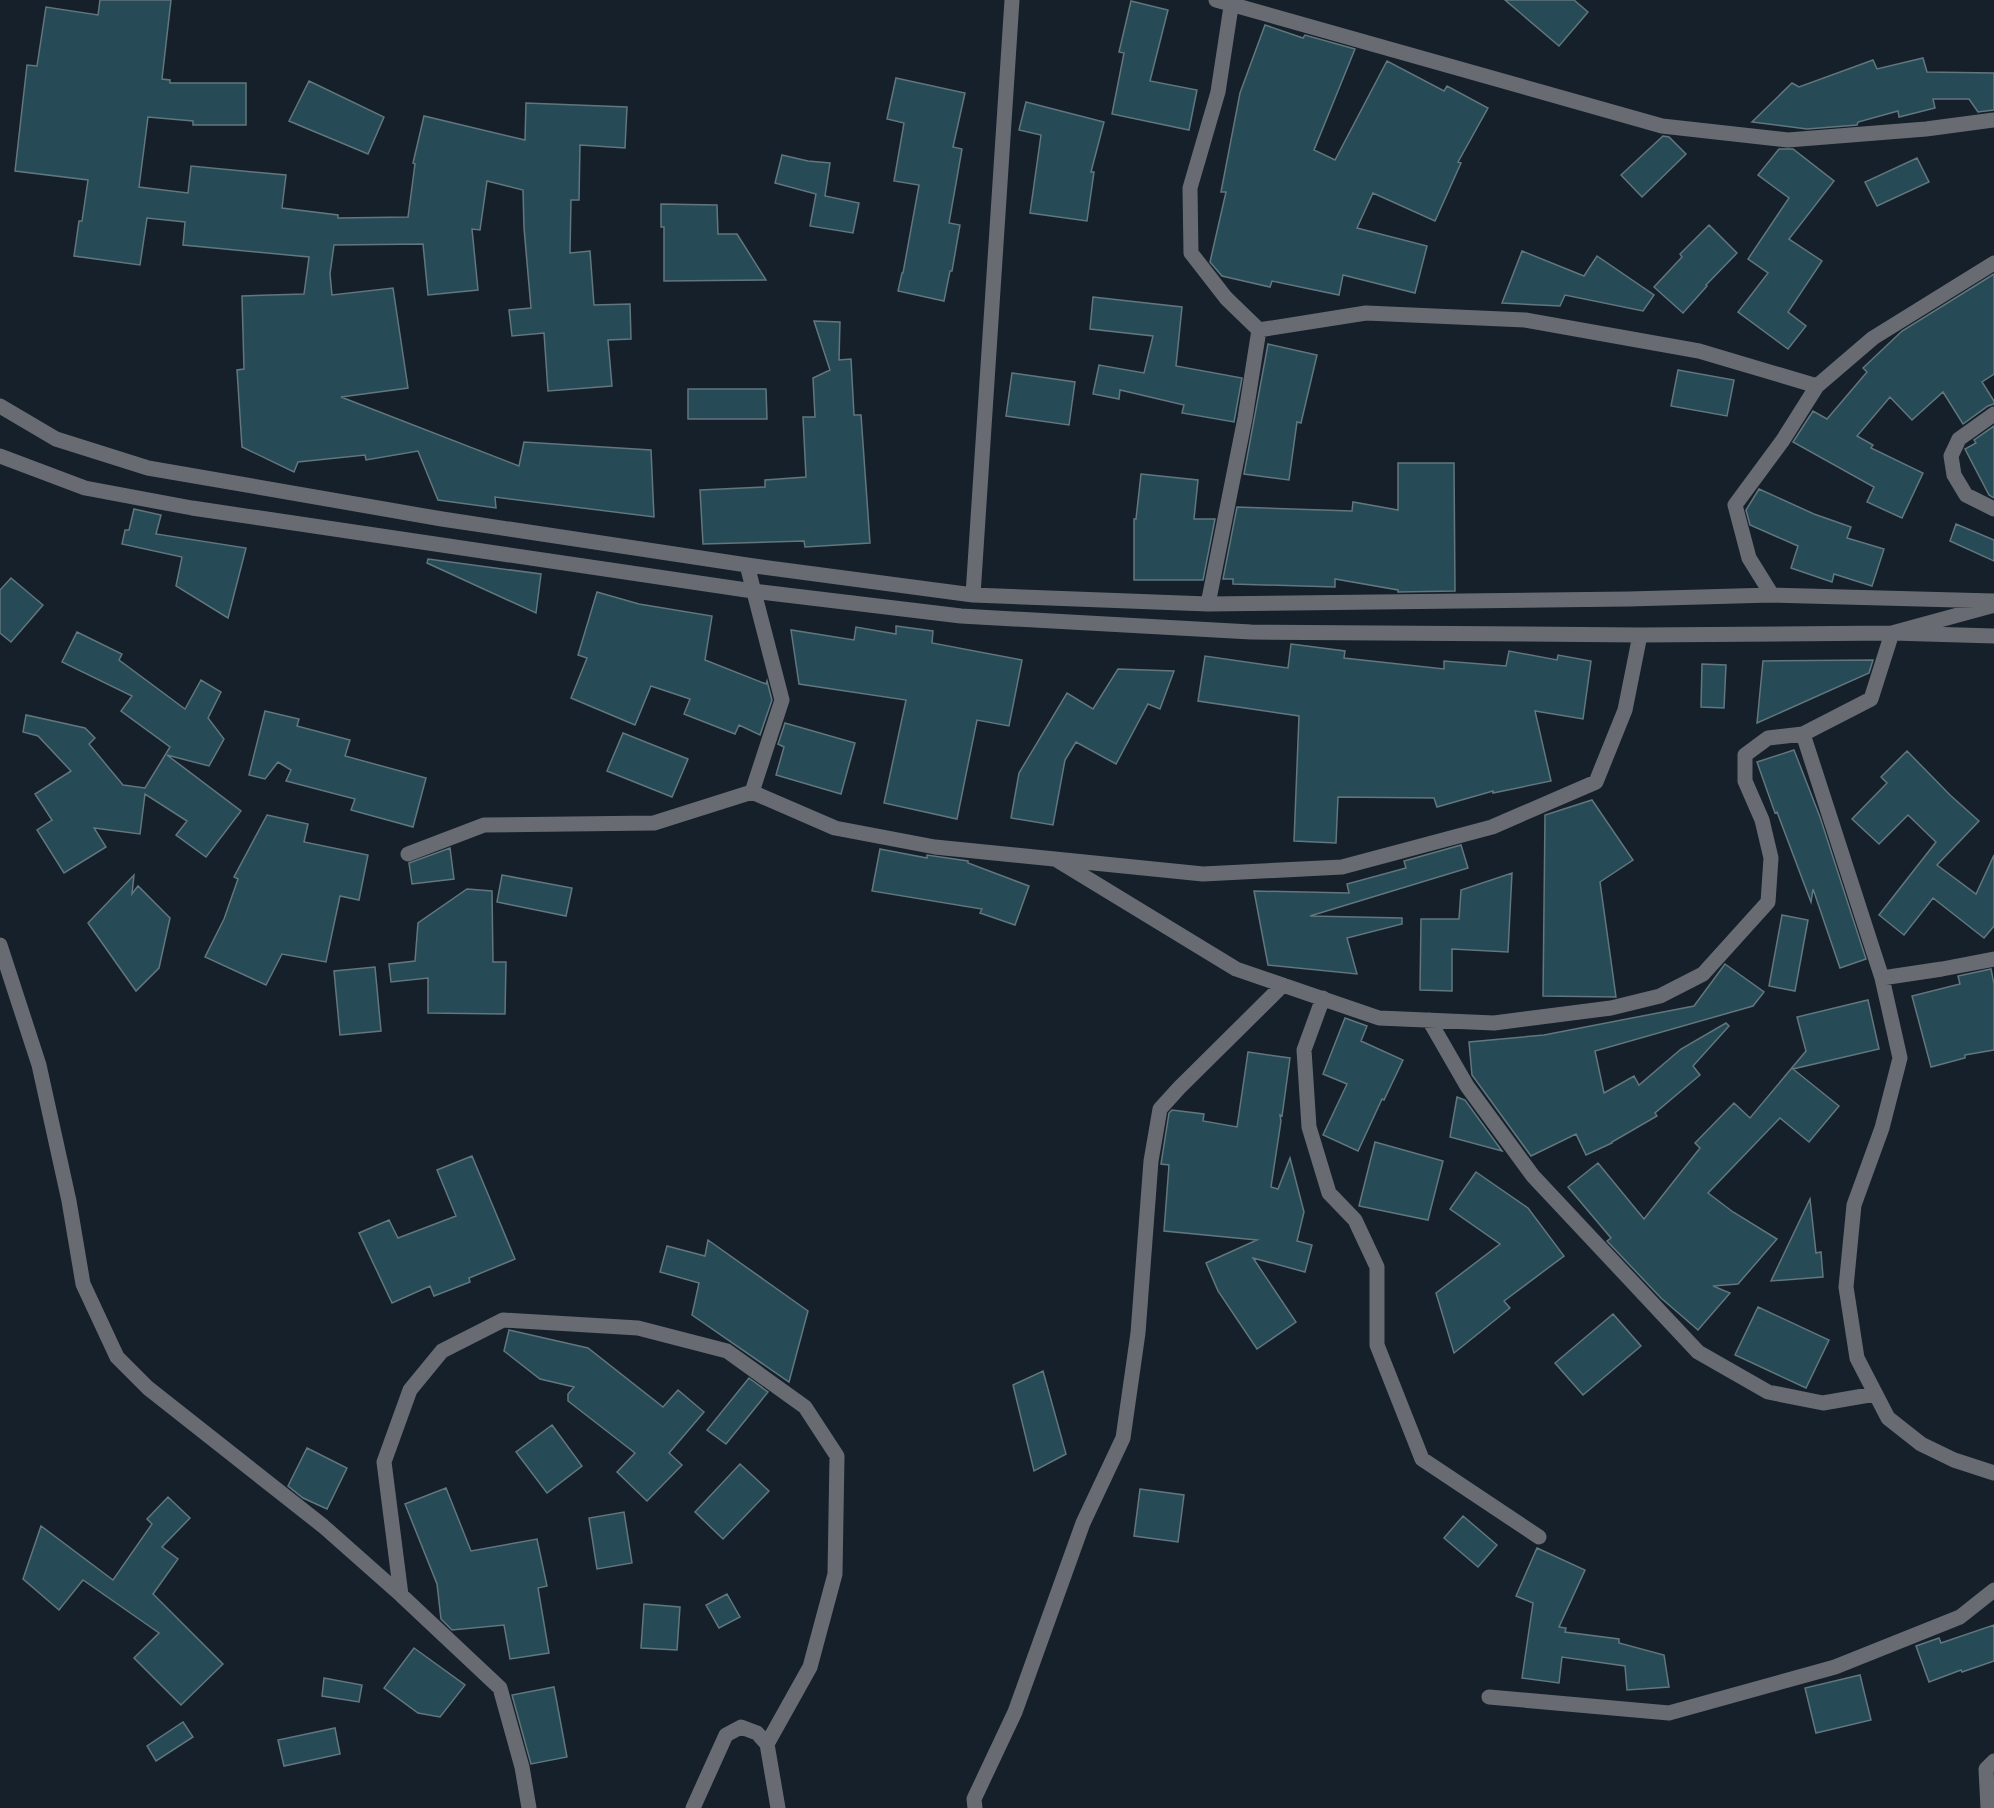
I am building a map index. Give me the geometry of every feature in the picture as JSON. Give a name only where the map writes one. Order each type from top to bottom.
[{"type":"street","points":[[973,595],[1012,0]]},
{"type":"street","points":[[1216,0],[1232,2],[1662,126],[1788,140],[1926,129],[1994,120]]},
{"type":"street","points":[[1232,2],[1218,92],[1190,188],[1191,253],[1226,298],[1259,330]]},
{"type":"street","points":[[1773,595],[1749,558],[1735,505],[1783,440],[1816,386],[1873,338],[1994,263]]},
{"type":"street","points":[[1259,330],[1366,312],[1525,320],[1699,351],[1816,386]]},
{"type":"street","points":[[1208,604],[1245,418],[1259,330]]},
{"type":"street","points":[[0,406],[56,439],[148,468],[442,519],[747,565],[973,595],[1208,604],[1773,595],[1994,603]]},
{"type":"street","points":[[1994,414],[1959,439],[1951,456],[1954,475],[1966,495],[1994,509]]},
{"type":"street","points":[[0,456],[85,488],[192,508],[753,591],[961,616],[1251,632],[1640,635],[1892,633],[1994,636]]},
{"type":"street","points":[[747,565],[782,700],[752,792]]},
{"type":"street","points":[[1892,633],[1994,603]]},
{"type":"street","points":[[1053,858],[1236,969],[1379,1018],[1494,1023],[1611,1008],[1660,996],[1703,974],[1768,902],[1771,858],[1762,820],[1745,781],[1745,755],[1768,738],[1803,734],[1870,699],[1892,633]]},
{"type":"street","points":[[408,855],[484,825],[654,823],[752,792],[835,828],[935,848],[1203,874],[1342,867],[1492,827],[1596,782],[1625,710],[1640,635]]},
{"type":"street","points":[[1803,734],[1882,978],[1900,1058],[1882,1128],[1854,1205],[1846,1287],[1857,1358],[1888,1418],[1921,1444],[1954,1460],[1994,1473]]},
{"type":"street","points":[[0,945],[39,1065],[69,1201],[83,1284],[117,1357],[148,1388],[323,1526],[500,1688],[522,1767],[529,1808]]},
{"type":"street","points":[[1882,978],[1994,959]]},
{"type":"street","points":[[975,1808],[974,1799],[1015,1712],[1083,1523],[1123,1438],[1138,1333],[1151,1161],[1160,1109],[1283,985]]},
{"type":"street","points":[[1323,998],[1304,1050],[1309,1127],[1329,1193],[1355,1220],[1377,1268],[1377,1345],[1422,1459],[1539,1537]]},
{"type":"street","points":[[1430,1020],[1467,1086],[1533,1176],[1698,1352],[1768,1392],[1823,1403],[1875,1394]]},
{"type":"street","points":[[401,1595],[384,1462],[410,1390],[442,1352],[503,1320],[638,1328],[727,1351],[805,1407],[837,1456],[835,1574],[810,1667],[767,1744]]},
{"type":"street","points":[[1489,1697],[1669,1713],[1836,1667],[1960,1617],[1994,1590]]},
{"type":"street","points":[[693,1808],[726,1735],[741,1727],[757,1733],[767,1744],[778,1808]]},
{"type":"street","points":[[1988,1808],[1986,1769],[1994,1761]]},
{"type":"building","points":[[100,0],[171,0],[162,79],[170,80],[170,83],[246,83],[246,125],[193,125],[193,121],[148,117],[139,187],[188,193],[191,166],[286,175],[282,208],[338,215],[338,218],[408,217],[415,164],[413,163],[424,116],[525,140],[526,103],[627,107],[625,148],[580,145],[579,200],[571,200],[570,253],[590,251],[594,305],[630,304],[631,339],[608,340],[612,386],[548,391],[544,333],[512,336],[509,310],[531,308],[523,190],[487,181],[480,230],[472,229],[478,290],[428,295],[423,244],[334,245],[330,274],[332,295],[393,288],[408,388],[341,397],[519,466],[524,442],[651,450],[654,517],[495,497],[496,508],[438,500],[418,451],[366,460],[365,455],[298,462],[294,472],[242,447],[237,370],[244,369],[242,296],[304,294],[309,257],[183,245],[185,222],[147,218],[140,265],[74,256],[88,180],[15,171],[27,65],[37,66],[46,7],[98,15]]},
{"type":"building","points":[[1505,0],[1574,0],[1588,12],[1559,46]]},
{"type":"building","points":[[1131,1],[1168,10],[1150,81],[1197,90],[1189,130],[1112,114],[1124,53],[1119,52]]},
{"type":"building","points":[[1265,25],[1303,38],[1305,35],[1355,49],[1314,150],[1335,160],[1387,61],[1444,91],[1447,86],[1488,108],[1458,162],[1461,163],[1435,221],[1373,193],[1357,228],[1427,246],[1415,293],[1343,275],[1339,295],[1272,281],[1270,287],[1222,276],[1210,262],[1226,192],[1221,192],[1240,93]]},
{"type":"building","points":[[1923,58],[1927,72],[1994,73],[1994,110],[1978,112],[1969,99],[1933,99],[1935,108],[1899,117],[1898,111],[1858,122],[1857,125],[1807,129],[1752,122],[1792,83],[1799,87],[1873,60],[1877,69]]},
{"type":"building","points":[[896,78],[965,93],[953,147],[962,149],[949,223],[960,225],[944,301],[898,291],[919,185],[894,181],[904,123],[887,119]]},
{"type":"building","points":[[309,81],[384,117],[368,154],[289,121]]},
{"type":"building","points":[[1026,102],[1104,122],[1091,172],[1094,172],[1087,221],[1030,213],[1041,135],[1019,130]]},
{"type":"building","points":[[1663,136],[1669,137],[1686,154],[1642,197],[1621,175]]},
{"type":"building","points":[[1779,149],[1793,149],[1834,181],[1789,239],[1822,261],[1788,312],[1806,326],[1788,349],[1738,312],[1768,273],[1748,259],[1789,198],[1758,175]]},
{"type":"building","points":[[782,155],[830,163],[825,196],[859,203],[853,233],[810,226],[816,194],[775,183]]},
{"type":"building","points":[[1917,158],[1929,182],[1877,206],[1865,182]]},
{"type":"building","points":[[661,204],[717,205],[718,234],[737,234],[766,280],[664,281],[664,227],[661,227]]},
{"type":"building","points":[[1709,225],[1737,253],[1683,313],[1654,287],[1682,257],[1680,254]]},
{"type":"building","points":[[1522,251],[1584,276],[1597,256],[1654,295],[1643,311],[1565,295],[1560,306],[1502,303]]},
{"type":"building","points":[[1994,274],[1994,374],[1982,382],[1994,404],[1963,424],[1943,392],[1912,420],[1890,397],[1857,436],[1873,445],[1871,448],[1923,473],[1902,518],[1867,502],[1874,487],[1793,442],[1813,411],[1827,419],[1867,372],[1863,368],[1902,331]]},
{"type":"building","points":[[1093,297],[1182,307],[1176,366],[1242,378],[1234,422],[1182,413],[1184,405],[1120,390],[1119,399],[1093,394],[1099,365],[1144,373],[1153,336],[1090,329]]},
{"type":"building","points":[[814,321],[840,322],[839,360],[851,359],[854,415],[861,415],[870,543],[805,547],[804,541],[703,544],[700,490],[765,487],[765,480],[806,477],[803,417],[815,417],[813,378],[830,370]]},
{"type":"building","points":[[1268,344],[1317,355],[1301,423],[1297,422],[1289,480],[1244,474]]},
{"type":"building","points":[[1678,370],[1734,380],[1727,416],[1671,406]]},
{"type":"building","points":[[1012,373],[1075,382],[1069,425],[1006,416]]},
{"type":"building","points":[[688,389],[766,389],[767,419],[688,419]]},
{"type":"building","points":[[1994,426],[1994,498],[1989,495],[1965,449],[1976,443],[1974,440]]},
{"type":"building","points":[[1398,463],[1454,463],[1455,591],[1398,592],[1398,590],[1335,579],[1335,587],[1233,584],[1233,579],[1223,579],[1237,507],[1352,511],[1353,502],[1398,510]]},
{"type":"building","points":[[1141,474],[1198,480],[1194,519],[1215,519],[1203,580],[1134,580],[1134,519],[1136,519]]},
{"type":"building","points":[[1759,489],[1814,514],[1851,527],[1847,538],[1884,549],[1872,586],[1834,574],[1832,582],[1791,568],[1798,546],[1750,525],[1746,510]]},
{"type":"building","points":[[134,509],[161,515],[156,534],[246,548],[228,618],[176,586],[182,557],[122,544],[125,530],[129,530]]},
{"type":"building","points":[[1956,524],[1994,540],[1994,561],[1950,541]]},
{"type":"building","points":[[428,559],[541,574],[536,613],[427,563]]},
{"type":"building","points":[[11,578],[43,605],[11,642],[0,633],[0,590]]},
{"type":"building","points":[[597,592],[639,604],[712,616],[705,660],[766,684],[767,681],[772,700],[760,735],[739,725],[735,734],[684,714],[690,699],[651,686],[635,725],[571,698],[587,658],[578,655]]},
{"type":"building","points":[[896,626],[933,631],[932,643],[1022,660],[1009,726],[977,720],[957,819],[884,803],[906,700],[799,684],[791,630],[854,640],[856,627],[896,634]]},
{"type":"building","points":[[77,632],[122,654],[119,660],[185,709],[201,680],[221,692],[208,718],[224,739],[209,766],[167,755],[241,811],[206,857],[176,835],[187,821],[145,794],[140,834],[94,828],[106,847],[64,873],[37,830],[52,820],[35,794],[71,771],[38,736],[23,732],[26,715],[85,728],[95,738],[89,744],[123,785],[145,788],[170,747],[121,711],[132,696],[62,662]]},
{"type":"building","points":[[1291,644],[1345,651],[1344,658],[1444,669],[1444,661],[1506,666],[1509,651],[1557,660],[1558,655],[1591,661],[1583,719],[1535,711],[1551,781],[1493,793],[1493,791],[1437,807],[1434,798],[1338,797],[1336,843],[1294,841],[1299,716],[1198,701],[1205,656],[1288,668]]},
{"type":"building","points":[[1873,660],[1869,673],[1757,723],[1763,661]]},
{"type":"building","points":[[1702,664],[1726,665],[1724,708],[1701,707]]},
{"type":"building","points":[[1118,669],[1174,671],[1160,709],[1148,704],[1116,764],[1076,742],[1065,760],[1053,825],[1011,818],[1019,773],[1067,693],[1093,709]]},
{"type":"building","points":[[265,711],[299,719],[297,726],[350,740],[345,756],[426,778],[413,827],[351,810],[355,799],[286,781],[291,770],[278,762],[265,779],[249,775]]},
{"type":"building","points":[[785,723],[855,743],[841,794],[776,775],[784,747],[778,744]]},
{"type":"building","points":[[623,733],[688,759],[672,797],[607,771]]},
{"type":"building","points":[[1794,750],[1820,817],[1866,959],[1840,968],[1813,889],[1811,902],[1757,762]]},
{"type":"building","points":[[1907,751],[1979,821],[1937,865],[1976,894],[1994,855],[1994,926],[1984,938],[1933,898],[1904,935],[1879,915],[1936,842],[1908,815],[1879,844],[1852,819],[1887,783],[1881,777]]},
{"type":"building","points":[[1592,800],[1633,860],[1600,882],[1616,997],[1543,996],[1545,815]]},
{"type":"building","points":[[267,815],[308,824],[304,842],[368,855],[359,900],[340,896],[326,962],[282,954],[266,985],[205,957],[224,919],[238,879],[234,877]]},
{"type":"building","points":[[1461,845],[1468,868],[1310,916],[1402,918],[1402,924],[1347,938],[1357,974],[1268,965],[1254,891],[1349,893],[1347,884],[1406,868],[1404,861]]},
{"type":"building","points":[[450,848],[454,879],[412,884],[409,863]]},
{"type":"building","points":[[880,849],[927,858],[927,855],[968,861],[968,863],[1029,886],[1015,925],[980,913],[982,909],[872,891]]},
{"type":"building","points":[[1512,873],[1508,952],[1452,949],[1452,991],[1420,990],[1421,919],[1459,919],[1461,890]]},
{"type":"building","points":[[134,875],[132,894],[138,886],[170,918],[159,968],[136,991],[88,923]]},
{"type":"building","points":[[502,875],[572,888],[566,916],[497,902]]},
{"type":"building","points":[[467,889],[492,891],[493,962],[506,962],[505,1014],[428,1013],[428,978],[391,982],[389,964],[415,961],[418,923]]},
{"type":"building","points":[[1782,915],[1808,920],[1795,991],[1769,986]]},
{"type":"building","points":[[1725,964],[1764,992],[1753,1006],[1595,1051],[1604,1093],[1634,1076],[1639,1085],[1681,1049],[1726,1023],[1729,1026],[1693,1066],[1700,1075],[1655,1113],[1657,1116],[1612,1143],[1586,1155],[1576,1134],[1531,1156],[1472,1075],[1469,1042],[1544,1035],[1694,1006]]},
{"type":"building","points":[[375,967],[381,1031],[340,1035],[334,971]]},
{"type":"building","points":[[1991,969],[1994,984],[1994,1050],[1965,1055],[1965,1058],[1931,1067],[1912,996],[1960,984],[1958,976]]},
{"type":"building","points":[[1868,1000],[1879,1049],[1793,1069],[1839,1106],[1809,1142],[1780,1118],[1708,1193],[1733,1212],[1777,1239],[1738,1284],[1713,1286],[1730,1293],[1698,1330],[1661,1298],[1607,1241],[1611,1238],[1568,1187],[1598,1163],[1644,1219],[1700,1148],[1695,1143],[1734,1103],[1750,1118],[1806,1051],[1797,1017]]},
{"type":"building","points":[[1345,1018],[1367,1026],[1361,1041],[1403,1060],[1358,1151],[1323,1135],[1347,1084],[1323,1074]]},
{"type":"building","points":[[1248,1052],[1290,1058],[1271,1187],[1278,1189],[1290,1158],[1304,1212],[1297,1241],[1312,1245],[1305,1272],[1253,1258],[1296,1322],[1257,1349],[1218,1291],[1206,1263],[1257,1240],[1164,1231],[1169,1165],[1161,1164],[1169,1113],[1172,1110],[1204,1114],[1203,1121],[1237,1127]]},
{"type":"building","points":[[1457,1097],[1465,1100],[1502,1151],[1450,1137]]},
{"type":"building","points":[[1375,1142],[1443,1161],[1428,1220],[1359,1206]]},
{"type":"building","points":[[472,1156],[515,1259],[469,1278],[470,1282],[434,1296],[430,1286],[392,1303],[359,1233],[389,1220],[398,1238],[456,1216],[437,1170]]},
{"type":"building","points":[[1476,1172],[1528,1208],[1564,1256],[1504,1301],[1510,1308],[1454,1353],[1436,1293],[1500,1244],[1450,1209]]},
{"type":"building","points":[[1810,1199],[1816,1253],[1821,1252],[1823,1277],[1771,1281]]},
{"type":"building","points":[[708,1240],[808,1311],[789,1382],[692,1315],[699,1283],[660,1272],[667,1246],[705,1256]]},
{"type":"building","points":[[1758,1307],[1829,1340],[1806,1388],[1735,1355]]},
{"type":"building","points":[[1613,1314],[1641,1346],[1583,1395],[1555,1363]]},
{"type":"building","points":[[509,1330],[588,1348],[663,1407],[678,1390],[704,1412],[669,1453],[682,1465],[647,1501],[617,1472],[635,1453],[568,1401],[568,1394],[574,1387],[540,1379],[504,1351]]},
{"type":"building","points":[[1043,1371],[1066,1454],[1034,1471],[1013,1385]]},
{"type":"building","points":[[749,1378],[768,1392],[726,1444],[707,1430]]},
{"type":"building","points":[[552,1425],[582,1466],[547,1493],[516,1452]]},
{"type":"building","points":[[307,1448],[347,1468],[327,1509],[303,1498],[288,1486]]},
{"type":"building","points":[[740,1464],[769,1491],[723,1539],[695,1512]]},
{"type":"building","points":[[446,1488],[471,1551],[537,1539],[547,1586],[538,1588],[549,1653],[510,1659],[504,1625],[452,1630],[441,1619],[437,1584],[405,1504]]},
{"type":"building","points":[[1140,1489],[1184,1495],[1178,1542],[1134,1536]]},
{"type":"building","points":[[168,1497],[190,1518],[162,1547],[178,1559],[153,1594],[223,1664],[181,1705],[134,1658],[159,1633],[83,1580],[59,1610],[23,1579],[41,1526],[113,1580],[152,1524],[147,1519]]},
{"type":"building","points":[[624,1512],[632,1563],[597,1569],[589,1518]]},
{"type":"building","points":[[1463,1516],[1497,1545],[1478,1567],[1444,1538]]},
{"type":"building","points":[[1537,1548],[1585,1570],[1559,1627],[1566,1628],[1565,1632],[1619,1639],[1619,1643],[1664,1655],[1669,1687],[1627,1690],[1625,1666],[1562,1657],[1559,1683],[1522,1678],[1533,1603],[1516,1596]]},
{"type":"building","points":[[727,1594],[740,1617],[719,1628],[706,1605]]},
{"type":"building","points":[[644,1604],[680,1607],[677,1650],[641,1648]]},
{"type":"building","points":[[1994,1625],[1994,1661],[1929,1682],[1916,1646],[1939,1638],[1941,1643]]},
{"type":"building","points":[[414,1648],[465,1685],[440,1717],[418,1713],[384,1688]]},
{"type":"building","points":[[1860,1675],[1871,1720],[1816,1733],[1805,1688]]},
{"type":"building","points":[[324,1678],[362,1685],[359,1702],[322,1696]]},
{"type":"building","points":[[554,1687],[567,1757],[531,1764],[512,1695]]},
{"type":"building","points":[[183,1722],[193,1737],[156,1761],[147,1746]]},
{"type":"building","points":[[335,1728],[340,1754],[284,1766],[278,1740]]}]
